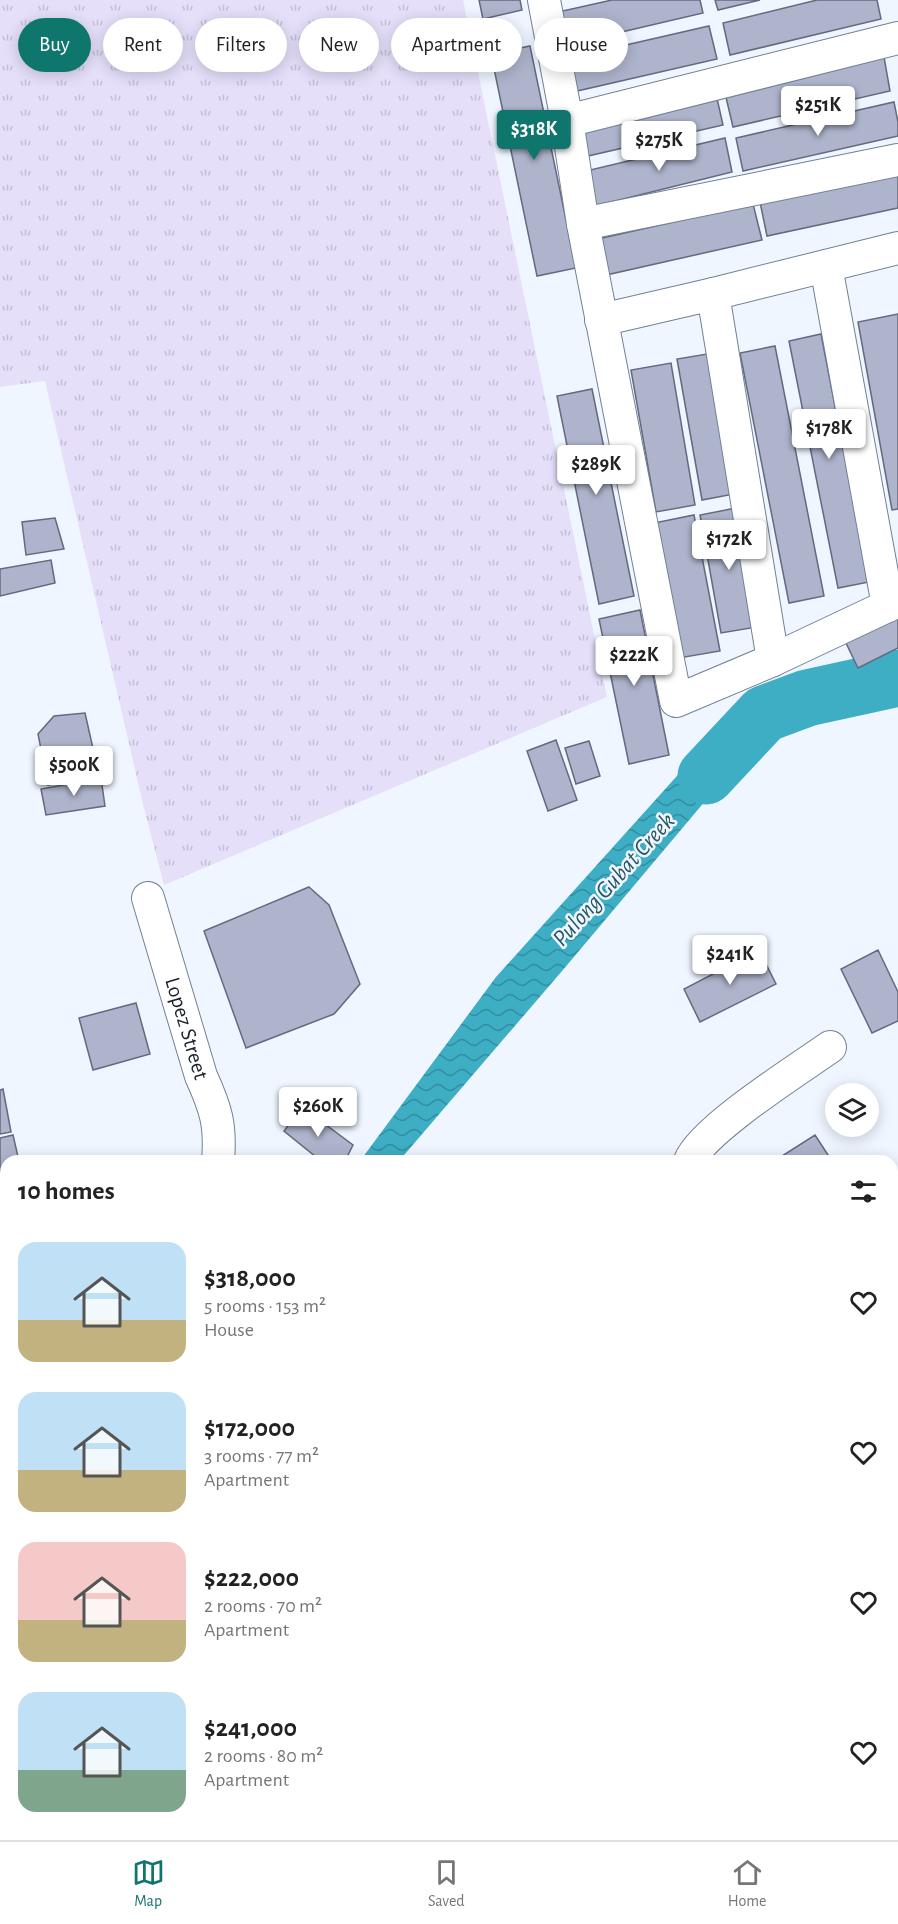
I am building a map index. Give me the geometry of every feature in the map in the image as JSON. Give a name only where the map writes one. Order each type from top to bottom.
[{"type":"street","points":[[553,2],[567,121],[583,224],[676,702],[773,660],[893,603],[825,266]]},
{"type":"street","points":[[567,121],[898,38]]},
{"type":"street","points":[[583,224],[898,160]]},
{"type":"street","points":[[601,320],[898,248]]},
{"type":"street","points":[[713,294],[773,660]]},
{"type":"street","name":"Lopez Street","points":[[148,898],[201,1076],[213,1103],[220,1136],[218,1155]]},
{"type":"street","points":[[692,1155],[720,1126],[830,1047]]},
{"type":"green space","points":[[0,0],[463,0],[467,18],[391,18],[391,72],[478,72],[607,697],[164,885],[143,804],[45,381],[0,387]]},
{"type":"water","points":[[898,659],[898,696],[775,718],[404,1155],[364,1155],[496,977],[703,747],[852,675]]},
{"type":"building","points":[[479,0],[520,0],[522,10],[483,18]]},
{"type":"building","points":[[612,0],[700,0],[703,13],[628,31],[628,18],[559,18],[558,12]]},
{"type":"building","points":[[715,0],[760,0],[718,10]]},
{"type":"building","points":[[817,0],[877,0],[881,19],[730,55],[723,23]]},
{"type":"building","points":[[709,26],[717,59],[577,91],[572,72],[628,72],[628,45]]},
{"type":"building","points":[[530,46],[576,268],[537,276],[495,72],[522,72],[522,48]]},
{"type":"building","points":[[884,57],[890,91],[733,127],[725,93]]},
{"type":"building","points":[[716,94],[723,125],[588,156],[581,126]]},
{"type":"building","points":[[894,102],[898,136],[743,171],[736,138]]},
{"type":"building","points":[[725,138],[732,172],[595,206],[586,171]]},
{"type":"building","points":[[898,172],[898,208],[767,236],[760,202]]},
{"type":"building","points":[[753,204],[762,240],[606,275],[598,239]]},
{"type":"building","points":[[898,314],[898,509],[892,510],[858,322]]},
{"type":"building","points":[[821,334],[869,582],[838,588],[789,341]]},
{"type":"building","points":[[775,346],[824,596],[789,603],[740,353]]},
{"type":"building","points":[[713,353],[734,494],[702,500],[677,359]]},
{"type":"building","points":[[671,363],[695,505],[656,512],[631,370]]},
{"type":"building","points":[[592,389],[634,596],[599,604],[557,396]]},
{"type":"building","points":[[736,508],[757,627],[721,633],[700,515]]},
{"type":"building","points":[[694,515],[720,651],[679,658],[654,523]]},
{"type":"building","points":[[55,518],[64,549],[26,555],[22,522]]},
{"type":"building","points":[[51,560],[55,583],[0,596],[0,569]]},
{"type":"building","points":[[640,610],[669,755],[629,764],[599,619]]},
{"type":"building","points":[[898,617],[898,648],[858,668],[846,643]]},
{"type":"building","points":[[85,713],[99,775],[48,785],[38,734],[54,716]]},
{"type":"building","points":[[556,740],[577,800],[548,811],[527,751]]},
{"type":"building","points":[[589,741],[600,776],[576,784],[565,748]]},
{"type":"building","points":[[101,778],[105,806],[46,815],[41,789]]},
{"type":"building","points":[[309,887],[329,905],[360,984],[334,1014],[246,1048],[204,931]]},
{"type":"building","points":[[759,950],[776,984],[700,1022],[684,989]]},
{"type":"building","points":[[878,950],[898,992],[898,1021],[872,1033],[841,969]]},
{"type":"building","points":[[136,1003],[150,1054],[93,1070],[79,1018]]},
{"type":"building","points":[[3,1089],[11,1132],[0,1134],[0,1090]]},
{"type":"building","points":[[302,1107],[353,1145],[348,1155],[314,1155],[284,1131]]},
{"type":"building","points":[[13,1135],[18,1155],[0,1155],[0,1138]]},
{"type":"building","points":[[815,1135],[828,1155],[784,1155]]},
{"type":"waterway","name":"Pulong Gubat Creek","points":[[706,776],[764,714],[807,698],[898,678]]}]
